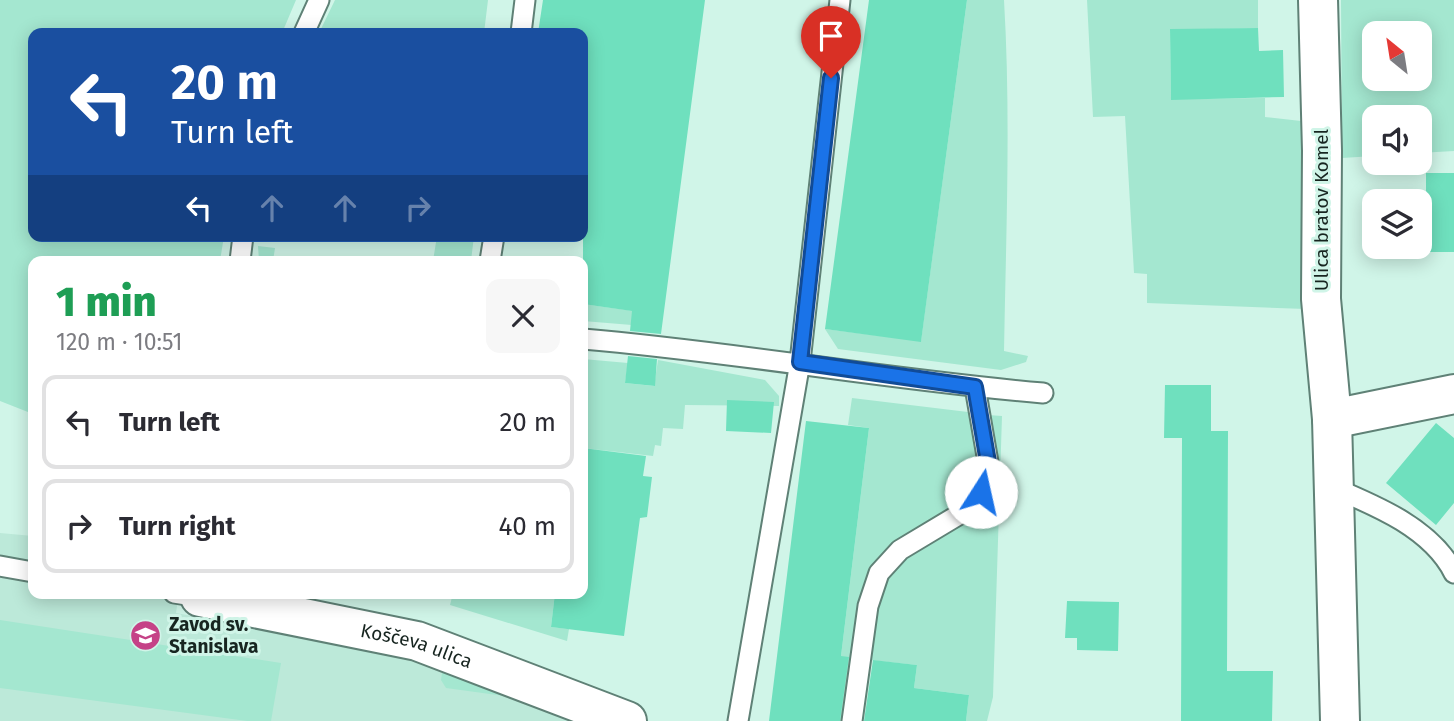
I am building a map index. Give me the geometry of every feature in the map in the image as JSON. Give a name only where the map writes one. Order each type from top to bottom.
[{"type":"street","name":"Ulica bratov Komel","points":[[1318,0],[1321,299],[1332,419],[1340,721]]},
{"type":"street","points":[[1332,419],[1454,394]]},
{"type":"street","name":"Koščeva ulica","points":[[210,599],[417,642],[627,721]]},
{"type":"lane","points":[[306,28],[319,0]]},
{"type":"lane","points":[[522,28],[525,0]]},
{"type":"lane","points":[[738,721],[800,362],[840,0]]},
{"type":"lane","points":[[588,340],[800,362],[975,387],[1043,393]]},
{"type":"lane","points":[[852,721],[868,606],[879,573],[900,550],[965,511],[981,492],[988,462],[975,387]]},
{"type":"lane","points":[[1334,488],[1411,526],[1449,562],[1454,573]]},
{"type":"lane","points":[[0,566],[28,571]]},
{"type":"shaded area","points":[[0,0],[296,0],[284,28],[28,28],[28,242],[223,242],[221,256],[28,256],[28,412],[0,401]]},
{"type":"shaded area","points":[[335,0],[488,0],[485,28],[321,28]]},
{"type":"shaded area","points":[[967,0],[1004,0],[1008,132],[1004,351],[1028,356],[1026,362],[1001,370],[838,349],[825,329],[921,341]]},
{"type":"shaded area","points":[[1087,0],[1258,0],[1258,28],[1170,30],[1171,99],[1265,98],[1265,117],[1301,121],[1306,309],[1147,303],[1147,274],[1134,273],[1125,116],[1093,117]]},
{"type":"shaded area","points":[[1341,0],[1454,0],[1454,151],[1432,152],[1432,105],[1362,105],[1362,157],[1342,158]]},
{"type":"shaded area","points":[[436,242],[473,242],[472,256],[434,256]]},
{"type":"shaded area","points":[[258,246],[275,248],[274,256],[259,256]]},
{"type":"shaded area","points":[[588,305],[663,315],[644,326],[588,321]]},
{"type":"shaded area","points":[[588,359],[628,363],[625,383],[654,386],[658,360],[765,380],[779,396],[779,406],[685,405],[683,429],[663,428],[661,446],[655,445],[653,456],[588,449]]},
{"type":"shaded area","points":[[852,398],[968,412],[977,468],[971,490],[949,515],[877,568],[844,721],[839,721],[835,705],[869,428],[848,425]]},
{"type":"shaded area","points":[[988,415],[1002,416],[993,697],[987,721],[966,721],[969,695],[914,688],[917,665],[869,660],[877,602],[887,575],[905,553],[919,543],[968,519]]},
{"type":"shaded area","name":"Zavod sv. Stanislava","points":[[0,533],[28,536],[28,599],[178,599],[176,613],[408,656],[512,693],[569,721],[0,721]]},
{"type":"shaded area","points":[[452,599],[554,599],[551,627],[569,629],[567,641],[450,605]]},
{"type":"shaded area","points":[[0,620],[281,663],[271,721],[247,721],[0,688]]},
{"type":"shaded area","points":[[449,670],[511,697],[446,688],[441,680],[442,673]]},
{"type":"building","points":[[543,0],[705,0],[661,334],[630,331],[632,311],[588,305],[588,256],[583,256],[583,242],[588,242],[588,28],[539,28]]},
{"type":"building","points":[[869,0],[967,0],[921,342],[825,329]]},
{"type":"building","points":[[1258,28],[1259,51],[1283,50],[1284,97],[1171,100],[1170,29]]},
{"type":"building","points":[[1454,173],[1454,252],[1432,252],[1432,189],[1426,189],[1426,175]]},
{"type":"building","points":[[628,356],[657,359],[655,386],[625,383]]},
{"type":"building","points":[[1165,385],[1211,385],[1211,431],[1228,431],[1227,671],[1273,671],[1272,721],[1181,721],[1182,438],[1164,438]]},
{"type":"building","points":[[727,400],[774,402],[771,433],[726,431]]},
{"type":"building","points":[[806,421],[869,428],[841,656],[849,657],[840,721],[769,721]]},
{"type":"building","points":[[1436,423],[1454,438],[1454,503],[1436,525],[1386,483]]},
{"type":"building","points":[[588,449],[646,456],[643,476],[652,477],[647,517],[640,518],[624,636],[551,627],[554,599],[588,599]]},
{"type":"building","points":[[1067,601],[1119,602],[1118,651],[1077,650],[1077,638],[1065,638]]},
{"type":"building","points":[[873,660],[917,665],[914,688],[969,695],[966,721],[864,721]]},
{"type":"place","name":"Zavod sv. Stanislava","points":[[146,635]]},
{"type":"route","points":[[831,78],[800,362],[975,387],[988,462],[981,492]]}]
